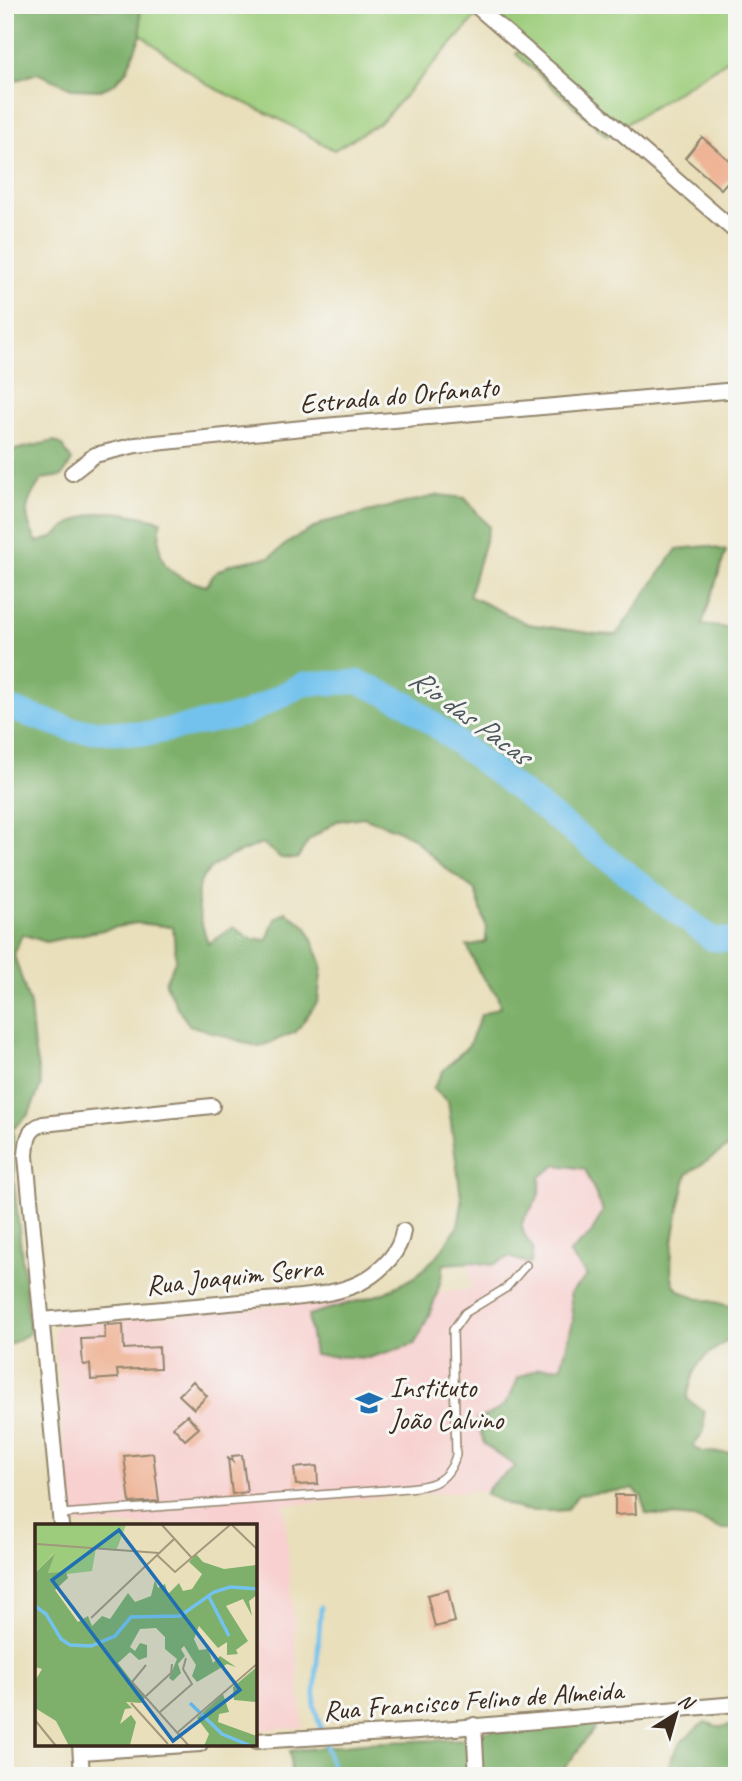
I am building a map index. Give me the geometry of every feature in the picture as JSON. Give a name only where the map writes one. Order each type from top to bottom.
[{"type":"street","points":[[475,5],[737,233]]},
{"type":"street","name":"Estrada do Orfanato","points":[[72,472],[95,455],[136,445],[737,390]]},
{"type":"street","points":[[60,1520],[26,1156],[28,1137],[37,1126],[50,1123],[212,1106]]},
{"type":"street","name":"Rua Joaquim Serra","points":[[42,1320],[299,1297],[345,1289],[365,1281],[392,1258],[402,1240],[403,1231]]},
{"type":"street","name":"Rua Francisco Felino de Almeida","points":[[257,1741],[737,1704]]},
{"type":"street","points":[[474,1726],[477,1776]]},
{"type":"street","points":[[82,1776],[80,1748],[140,1746]]},
{"type":"lane","points":[[60,1520],[386,1490],[434,1484],[444,1479],[451,1471],[456,1455],[453,1330],[465,1313],[506,1288],[526,1265]]},
{"type":"shaded area","name":"Instituto João Calvino","points":[[645,1121],[687,1478],[284,1505],[303,1727],[257,1730],[257,1524],[71,1524],[54,1329],[60,1325],[471,1289],[458,1137]]},
{"type":"green space","points":[[5,5],[124,7],[140,12],[141,35],[127,70],[114,84],[101,90],[74,89],[37,73],[9,83],[5,82]]},
{"type":"green space","points":[[130,5],[737,5],[737,54],[607,136],[516,54],[524,45],[484,8],[381,122],[334,150],[279,119],[206,84],[141,35],[140,12]]},
{"type":"green space","points":[[54,441],[62,445],[72,461],[62,476],[42,479],[32,496],[27,517],[37,542],[53,537],[82,518],[104,512],[137,515],[161,521],[159,548],[166,566],[181,577],[206,586],[215,573],[231,564],[270,557],[291,540],[325,522],[439,495],[465,498],[489,527],[469,596],[528,624],[616,635],[677,549],[708,546],[726,551],[702,625],[737,629],[737,1141],[687,1174],[674,1233],[671,1266],[676,1287],[694,1297],[733,1307],[737,1322],[731,1339],[705,1357],[696,1369],[687,1399],[704,1412],[704,1431],[693,1446],[702,1452],[731,1453],[737,1447],[737,1529],[721,1529],[694,1518],[646,1514],[642,1497],[633,1489],[578,1495],[567,1510],[543,1511],[515,1508],[485,1493],[495,1481],[516,1467],[484,1444],[477,1419],[504,1405],[518,1378],[539,1368],[561,1367],[573,1321],[570,1293],[587,1276],[569,1253],[591,1234],[603,1211],[585,1169],[557,1165],[540,1177],[539,1194],[522,1224],[526,1238],[533,1248],[531,1264],[509,1257],[492,1265],[472,1262],[444,1264],[433,1305],[415,1344],[368,1358],[314,1355],[308,1315],[382,1294],[415,1277],[437,1256],[458,1226],[462,1204],[448,1101],[433,1089],[443,1071],[469,1045],[481,1015],[500,1007],[497,995],[479,972],[467,946],[486,942],[486,926],[475,890],[444,867],[413,838],[363,817],[337,821],[309,840],[297,859],[281,858],[263,844],[224,860],[206,873],[201,881],[198,904],[208,944],[233,927],[251,939],[267,940],[275,919],[286,912],[307,927],[322,965],[318,1001],[296,1032],[259,1047],[189,1025],[165,982],[176,959],[173,927],[136,923],[46,942],[22,934],[14,955],[30,1005],[41,1085],[29,1114],[13,1129],[14,1182],[30,1333],[5,1347],[5,452]]},
{"type":"green space","points":[[602,1718],[559,1776],[291,1776],[290,1751],[362,1743],[466,1739],[493,1730]]},
{"type":"green space","points":[[705,1722],[720,1727],[737,1724],[737,1776],[666,1776],[680,1744]]},
{"type":"building","points":[[702,137],[737,167],[737,171],[721,189],[685,158]]},
{"type":"building","points":[[123,1324],[124,1349],[159,1347],[160,1368],[117,1370],[118,1378],[91,1380],[90,1364],[83,1365],[81,1339],[105,1338],[105,1325]]},
{"type":"building","points":[[193,1381],[207,1396],[194,1409],[179,1395]]},
{"type":"building","points":[[187,1415],[199,1428],[185,1440],[173,1427]]},
{"type":"building","points":[[153,1453],[159,1501],[130,1503],[124,1456]]},
{"type":"building","points":[[242,1455],[247,1492],[232,1494],[228,1458],[233,1462],[232,1456]]},
{"type":"building","points":[[317,1466],[318,1484],[296,1485],[294,1468]]},
{"type":"building","points":[[615,1495],[635,1495],[636,1514],[615,1515]]},
{"type":"building","points":[[448,1590],[455,1622],[435,1627],[427,1595]]},
{"type":"waterway","name":"Rio das Pacas","points":[[5,707],[74,730],[148,734],[243,715],[304,684],[359,682],[406,703],[712,939],[737,941]]},
{"type":"waterway","points":[[321,1607],[314,1706],[335,1776]]},
{"type":"place","name":"Instituto João Calvino","points":[[369,1403]]}]
